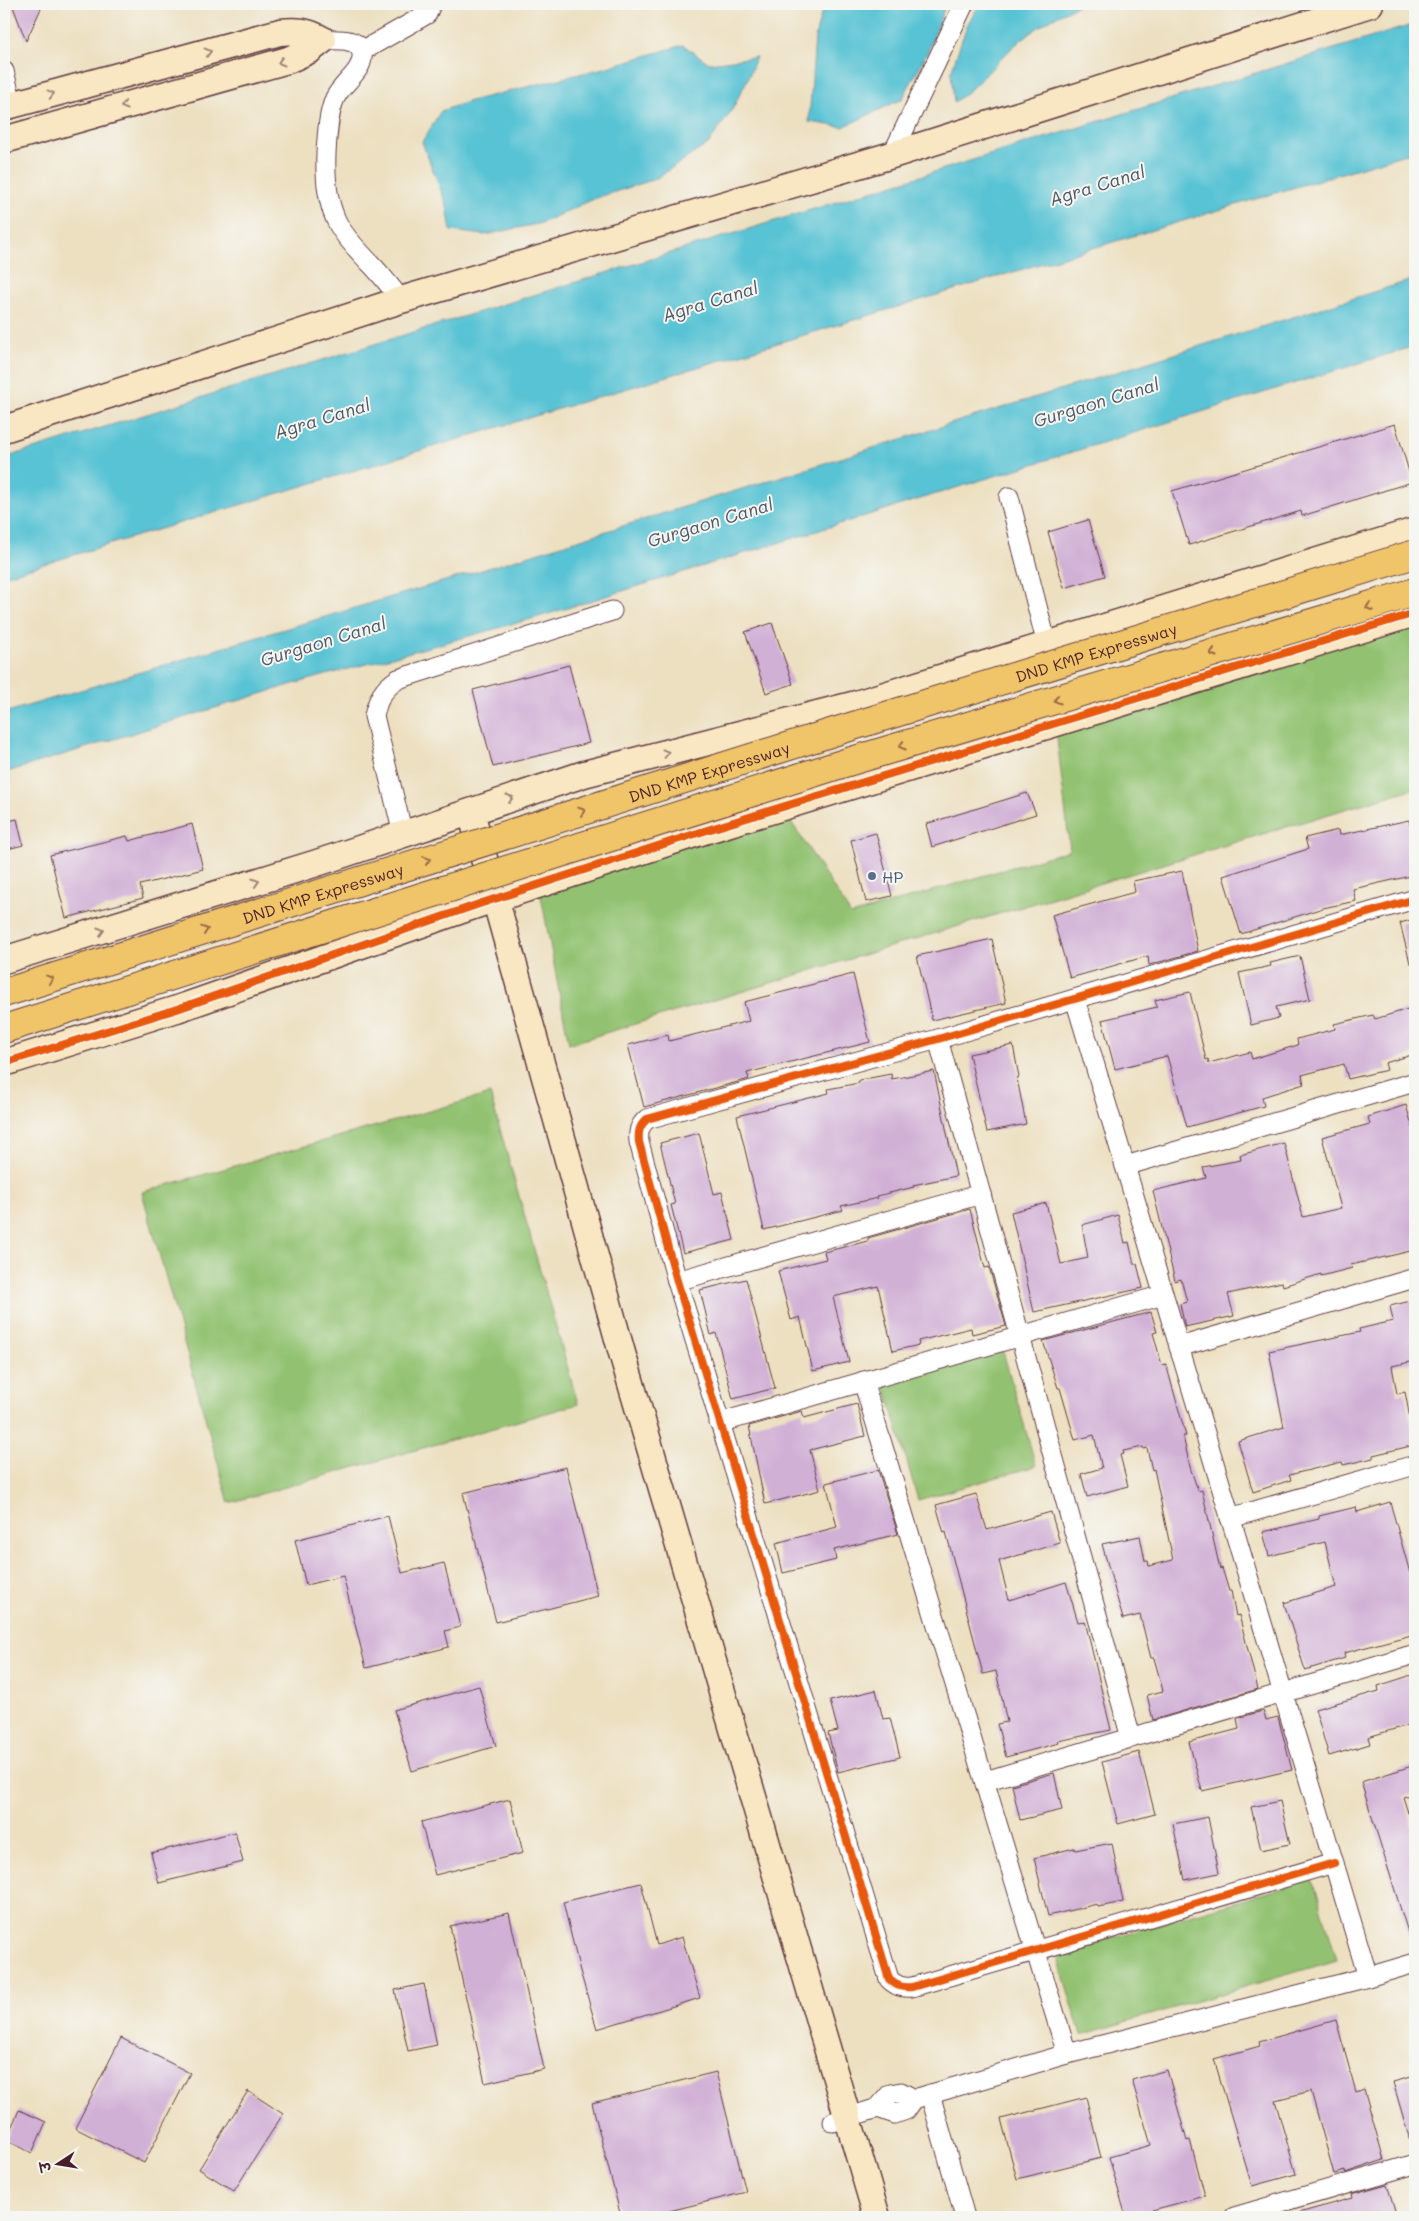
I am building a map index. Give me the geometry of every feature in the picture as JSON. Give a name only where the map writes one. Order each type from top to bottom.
[{"type":"highway","name":"DND KMP Expressway","points":[[4,994],[840,730],[1415,554]]},
{"type":"highway","name":"DND KMP Expressway","points":[[4,1029],[848,762],[1415,592]]},
{"type":"street","points":[[362,51],[427,14],[431,4]]},
{"type":"street","points":[[892,155],[964,4]]},
{"type":"street","points":[[4,429],[402,300],[892,155],[1370,4]]},
{"type":"street","points":[[4,71],[8,106],[280,32],[303,31],[323,40],[349,41],[357,44],[362,51],[362,62],[335,99],[329,123],[326,173],[330,201],[338,224],[351,243],[402,300]]},
{"type":"street","points":[[4,140],[288,60],[310,50],[323,40]]},
{"type":"street","points":[[1009,497],[1047,645]]},
{"type":"street","points":[[4,960],[317,864],[584,774],[856,704],[1415,531]]},
{"type":"street","points":[[403,834],[374,716],[377,700],[385,688],[398,679],[612,611]]},
{"type":"street","points":[[4,1063],[177,1010],[486,902],[704,831],[1415,612]]},
{"type":"street","points":[[462,814],[493,886],[486,902],[625,1363],[841,2120],[861,2217]]},
{"type":"street","points":[[1334,1863],[912,1987],[895,1985],[888,1979],[676,1281],[638,1133],[641,1125],[647,1119],[938,1039],[1415,899]]},
{"type":"street","points":[[1075,999],[1368,1978]]},
{"type":"street","points":[[938,1039],[1131,1738]]},
{"type":"street","points":[[1125,1166],[1415,1082]]},
{"type":"street","points":[[676,1281],[981,1194]]},
{"type":"street","points":[[1179,1347],[1415,1278]]},
{"type":"street","points":[[719,1423],[1163,1294]]},
{"type":"street","points":[[863,1381],[1037,1949],[1067,2054]]},
{"type":"street","points":[[1230,1518],[1415,1465]]},
{"type":"street","points":[[985,1781],[1415,1654]]},
{"type":"street","points":[[841,2120],[878,2108],[895,2114],[906,2110],[922,2096],[1067,2054],[1368,1978],[1415,1963]]},
{"type":"street","points":[[922,2096],[965,2217]]},
{"type":"street","points":[[841,2120],[877,2217]]},
{"type":"street","points":[[1234,2217],[1415,2164]]},
{"type":"green space","points":[[1415,620],[1415,788],[569,1044],[538,880],[783,809],[851,915],[1070,850],[1056,730]]},
{"type":"green space","points":[[490,1094],[578,1404],[229,1503],[142,1192]]},
{"type":"green space","points":[[1002,1348],[1036,1466],[918,1500],[884,1382]]},
{"type":"green space","points":[[1313,1879],[1337,1960],[1081,2035],[1057,1954]]},
{"type":"water","points":[[824,4],[946,4],[928,51],[902,99],[843,127],[809,122],[815,37]]},
{"type":"water","points":[[980,4],[1080,4],[1029,34],[954,102],[951,72],[967,25]]},
{"type":"water","name":"Agra Canal","points":[[1415,24],[1415,151],[4,576],[4,458]]},
{"type":"water","points":[[683,45],[709,63],[756,57],[750,74],[732,110],[708,144],[655,179],[596,198],[541,223],[485,235],[451,231],[447,206],[422,142],[441,111],[470,101],[604,68]]},
{"type":"water","name":"Gurgaon Canal","points":[[1415,279],[1415,346],[535,618],[293,684],[4,773],[4,713],[485,569]]},
{"type":"building","points":[[12,4],[43,4],[26,41]]},
{"type":"building","points":[[1395,424],[1412,482],[1302,516],[1301,511],[1189,545],[1172,491]]},
{"type":"building","points":[[1088,520],[1105,576],[1064,588],[1048,532]]},
{"type":"building","points":[[772,623],[793,684],[766,693],[745,632]]},
{"type":"building","points":[[569,665],[589,743],[493,767],[473,690]]},
{"type":"building","points":[[1027,793],[1036,814],[932,847],[926,824]]},
{"type":"building","points":[[17,819],[23,845],[4,850],[4,822]]},
{"type":"building","points":[[1409,820],[1415,848],[1415,875],[1353,889],[1356,901],[1323,908],[1241,934],[1223,876],[1308,849],[1305,838],[1338,830],[1339,835]]},
{"type":"building","points":[[192,824],[203,869],[140,885],[143,898],[66,918],[50,855],[127,836],[129,841]]},
{"type":"building","points":[[876,833],[892,896],[866,902],[851,840]]},
{"type":"building","points":[[1182,871],[1198,951],[1149,965],[1148,956],[1070,978],[1052,915],[1135,892],[1133,881]]},
{"type":"building","points":[[1415,919],[1415,962],[1410,963],[1400,923]]},
{"type":"building","points":[[992,939],[1006,1003],[932,1020],[917,956]]},
{"type":"building","points":[[1300,956],[1310,999],[1276,1007],[1279,1018],[1251,1025],[1239,973],[1271,966],[1270,963]]},
{"type":"building","points":[[853,974],[870,1042],[747,1073],[749,1079],[644,1107],[628,1045],[668,1035],[669,1041],[749,1021],[744,1002]]},
{"type":"building","points":[[1190,992],[1206,1060],[1208,1059],[1209,1063],[1250,1052],[1252,1059],[1298,1045],[1297,1039],[1335,1029],[1334,1024],[1373,1015],[1375,1019],[1408,1009],[1415,1035],[1415,1054],[1385,1063],[1387,1070],[1348,1079],[1344,1064],[1302,1075],[1304,1084],[1262,1097],[1264,1106],[1187,1127],[1167,1056],[1115,1069],[1102,1020],[1157,1007],[1155,1000]]},
{"type":"building","points":[[1013,1045],[1026,1124],[987,1132],[969,1054]]},
{"type":"building","points":[[934,1071],[956,1176],[913,1185],[914,1187],[877,1196],[878,1198],[841,1206],[843,1210],[764,1230],[737,1116],[829,1093],[828,1089],[859,1083],[859,1080],[891,1074],[892,1079]]},
{"type":"building","points":[[1406,1105],[1415,1136],[1415,1250],[1351,1265],[1352,1268],[1321,1276],[1321,1274],[1283,1286],[1282,1282],[1228,1294],[1234,1316],[1185,1327],[1180,1304],[1187,1302],[1181,1279],[1175,1281],[1153,1191],[1206,1178],[1203,1167],[1241,1160],[1240,1155],[1284,1143],[1303,1217],[1341,1208],[1322,1137],[1370,1124],[1368,1117]]},
{"type":"building","points":[[699,1133],[714,1194],[722,1192],[734,1240],[683,1253],[671,1205],[675,1204],[660,1143]]},
{"type":"building","points":[[1046,1203],[1061,1264],[1088,1258],[1082,1225],[1118,1215],[1125,1243],[1129,1242],[1134,1264],[1137,1264],[1143,1288],[1034,1312],[1011,1212]]},
{"type":"building","points":[[970,1209],[985,1268],[989,1267],[1006,1326],[972,1334],[971,1328],[918,1341],[919,1345],[893,1351],[878,1286],[833,1297],[849,1362],[813,1371],[800,1317],[791,1320],[778,1271],[826,1259],[824,1252],[868,1241],[868,1238]]},
{"type":"building","points":[[746,1279],[775,1388],[733,1399],[716,1333],[711,1335],[700,1290]]},
{"type":"building","points":[[1415,1300],[1415,1361],[1392,1366],[1397,1394],[1405,1392],[1415,1445],[1373,1455],[1373,1458],[1343,1465],[1342,1462],[1289,1475],[1291,1480],[1253,1492],[1238,1441],[1284,1427],[1269,1351],[1360,1332],[1359,1329],[1393,1321],[1390,1306]]},
{"type":"building","points":[[1151,1312],[1157,1332],[1153,1333],[1162,1365],[1166,1364],[1186,1436],[1183,1436],[1190,1467],[1198,1491],[1202,1490],[1220,1569],[1222,1568],[1229,1591],[1231,1591],[1236,1616],[1239,1615],[1258,1689],[1153,1720],[1147,1695],[1163,1691],[1154,1658],[1151,1658],[1140,1615],[1123,1619],[1102,1544],[1140,1536],[1145,1561],[1148,1561],[1149,1566],[1173,1560],[1154,1469],[1152,1470],[1147,1448],[1123,1451],[1124,1454],[1120,1455],[1128,1486],[1087,1497],[1081,1474],[1102,1468],[1094,1435],[1075,1440],[1060,1388],[1058,1388],[1043,1341]]},
{"type":"building","points":[[857,1404],[865,1436],[810,1450],[820,1490],[765,1504],[749,1426],[802,1411],[804,1418]]},
{"type":"building","points":[[566,1467],[598,1596],[496,1622],[463,1493]]},
{"type":"building","points":[[878,1470],[898,1534],[834,1550],[836,1560],[783,1573],[776,1543],[837,1527],[826,1483]]},
{"type":"building","points":[[976,1494],[987,1530],[1051,1512],[1060,1543],[999,1561],[1009,1600],[1066,1582],[1078,1622],[1085,1621],[1111,1730],[1058,1741],[1059,1743],[1006,1757],[997,1724],[1007,1722],[996,1671],[983,1674],[946,1532],[944,1533],[936,1505]]},
{"type":"building","points":[[1390,1502],[1410,1573],[1413,1572],[1415,1582],[1415,1634],[1344,1653],[1345,1658],[1305,1670],[1284,1603],[1336,1587],[1325,1542],[1269,1556],[1263,1532],[1319,1519],[1319,1516],[1356,1507],[1357,1512]]},
{"type":"building","points":[[388,1516],[402,1573],[444,1563],[460,1627],[445,1631],[449,1647],[366,1668],[343,1576],[306,1585],[295,1540]]},
{"type":"building","points":[[1415,1674],[1415,1723],[1368,1737],[1370,1744],[1329,1756],[1315,1709],[1379,1691],[1378,1686]]},
{"type":"building","points":[[479,1686],[496,1746],[412,1771],[394,1710]]},
{"type":"building","points":[[876,1690],[883,1719],[890,1718],[900,1757],[838,1772],[828,1733],[838,1731],[830,1701]]},
{"type":"building","points":[[1263,1711],[1266,1720],[1278,1717],[1292,1770],[1202,1791],[1189,1742],[1239,1729],[1237,1718]]},
{"type":"building","points":[[1139,1752],[1155,1814],[1118,1824],[1102,1762]]},
{"type":"building","points":[[1415,1765],[1415,1793],[1403,1797],[1415,1835],[1415,1944],[1412,1945],[1361,1782]]},
{"type":"building","points":[[1054,1773],[1062,1810],[1020,1820],[1012,1785]]},
{"type":"building","points":[[510,1799],[523,1853],[435,1875],[421,1822]]},
{"type":"building","points":[[1280,1801],[1290,1844],[1261,1850],[1251,1807]]},
{"type":"building","points":[[1208,1817],[1219,1873],[1185,1880],[1173,1824]]},
{"type":"building","points":[[235,1832],[243,1862],[159,1883],[151,1853]]},
{"type":"building","points":[[1112,1843],[1123,1902],[1098,1907],[1097,1904],[1048,1916],[1034,1858],[1074,1848],[1075,1850]]},
{"type":"building","points":[[641,1883],[657,1945],[682,1937],[700,1998],[597,2029],[563,1902]]},
{"type":"building","points":[[509,1913],[544,2069],[485,2083],[450,1926]]},
{"type":"building","points":[[424,1984],[437,2045],[408,2051],[395,1990]]},
{"type":"building","points":[[1336,2020],[1356,2092],[1364,2089],[1384,2160],[1345,2173],[1345,2171],[1334,2174],[1311,2091],[1275,2100],[1296,2174],[1252,2186],[1214,2059],[1260,2046],[1259,2042]]},
{"type":"building","points":[[121,2038],[190,2073],[144,2163],[75,2128]]},
{"type":"building","points":[[1167,2070],[1187,2141],[1190,2140],[1205,2196],[1126,2217],[1109,2157],[1151,2145],[1132,2080]]},
{"type":"building","points":[[716,2072],[746,2192],[645,2217],[621,2217],[592,2103]]},
{"type":"building","points":[[1415,2076],[1415,2143],[1411,2144],[1393,2082]]},
{"type":"building","points":[[248,2091],[283,2114],[234,2191],[199,2169]]},
{"type":"building","points":[[1086,2097],[1101,2158],[1017,2179],[1001,2119]]},
{"type":"building","points":[[19,2110],[46,2122],[32,2153],[6,2140]]},
{"type":"building","points":[[1387,2184],[1397,2217],[1300,2217],[1299,2213],[1352,2198],[1351,2194]]},
{"type":"cycle path","points":[[4,1063],[177,1009],[479,904],[704,831],[1415,613]]},
{"type":"cycle path","points":[[1334,1863],[912,1987],[899,1986],[889,1979],[677,1281],[639,1142],[639,1135],[640,1129],[647,1119],[938,1039],[1415,899]]},
{"type":"place","name":"HP","points":[[872,876]]}]
